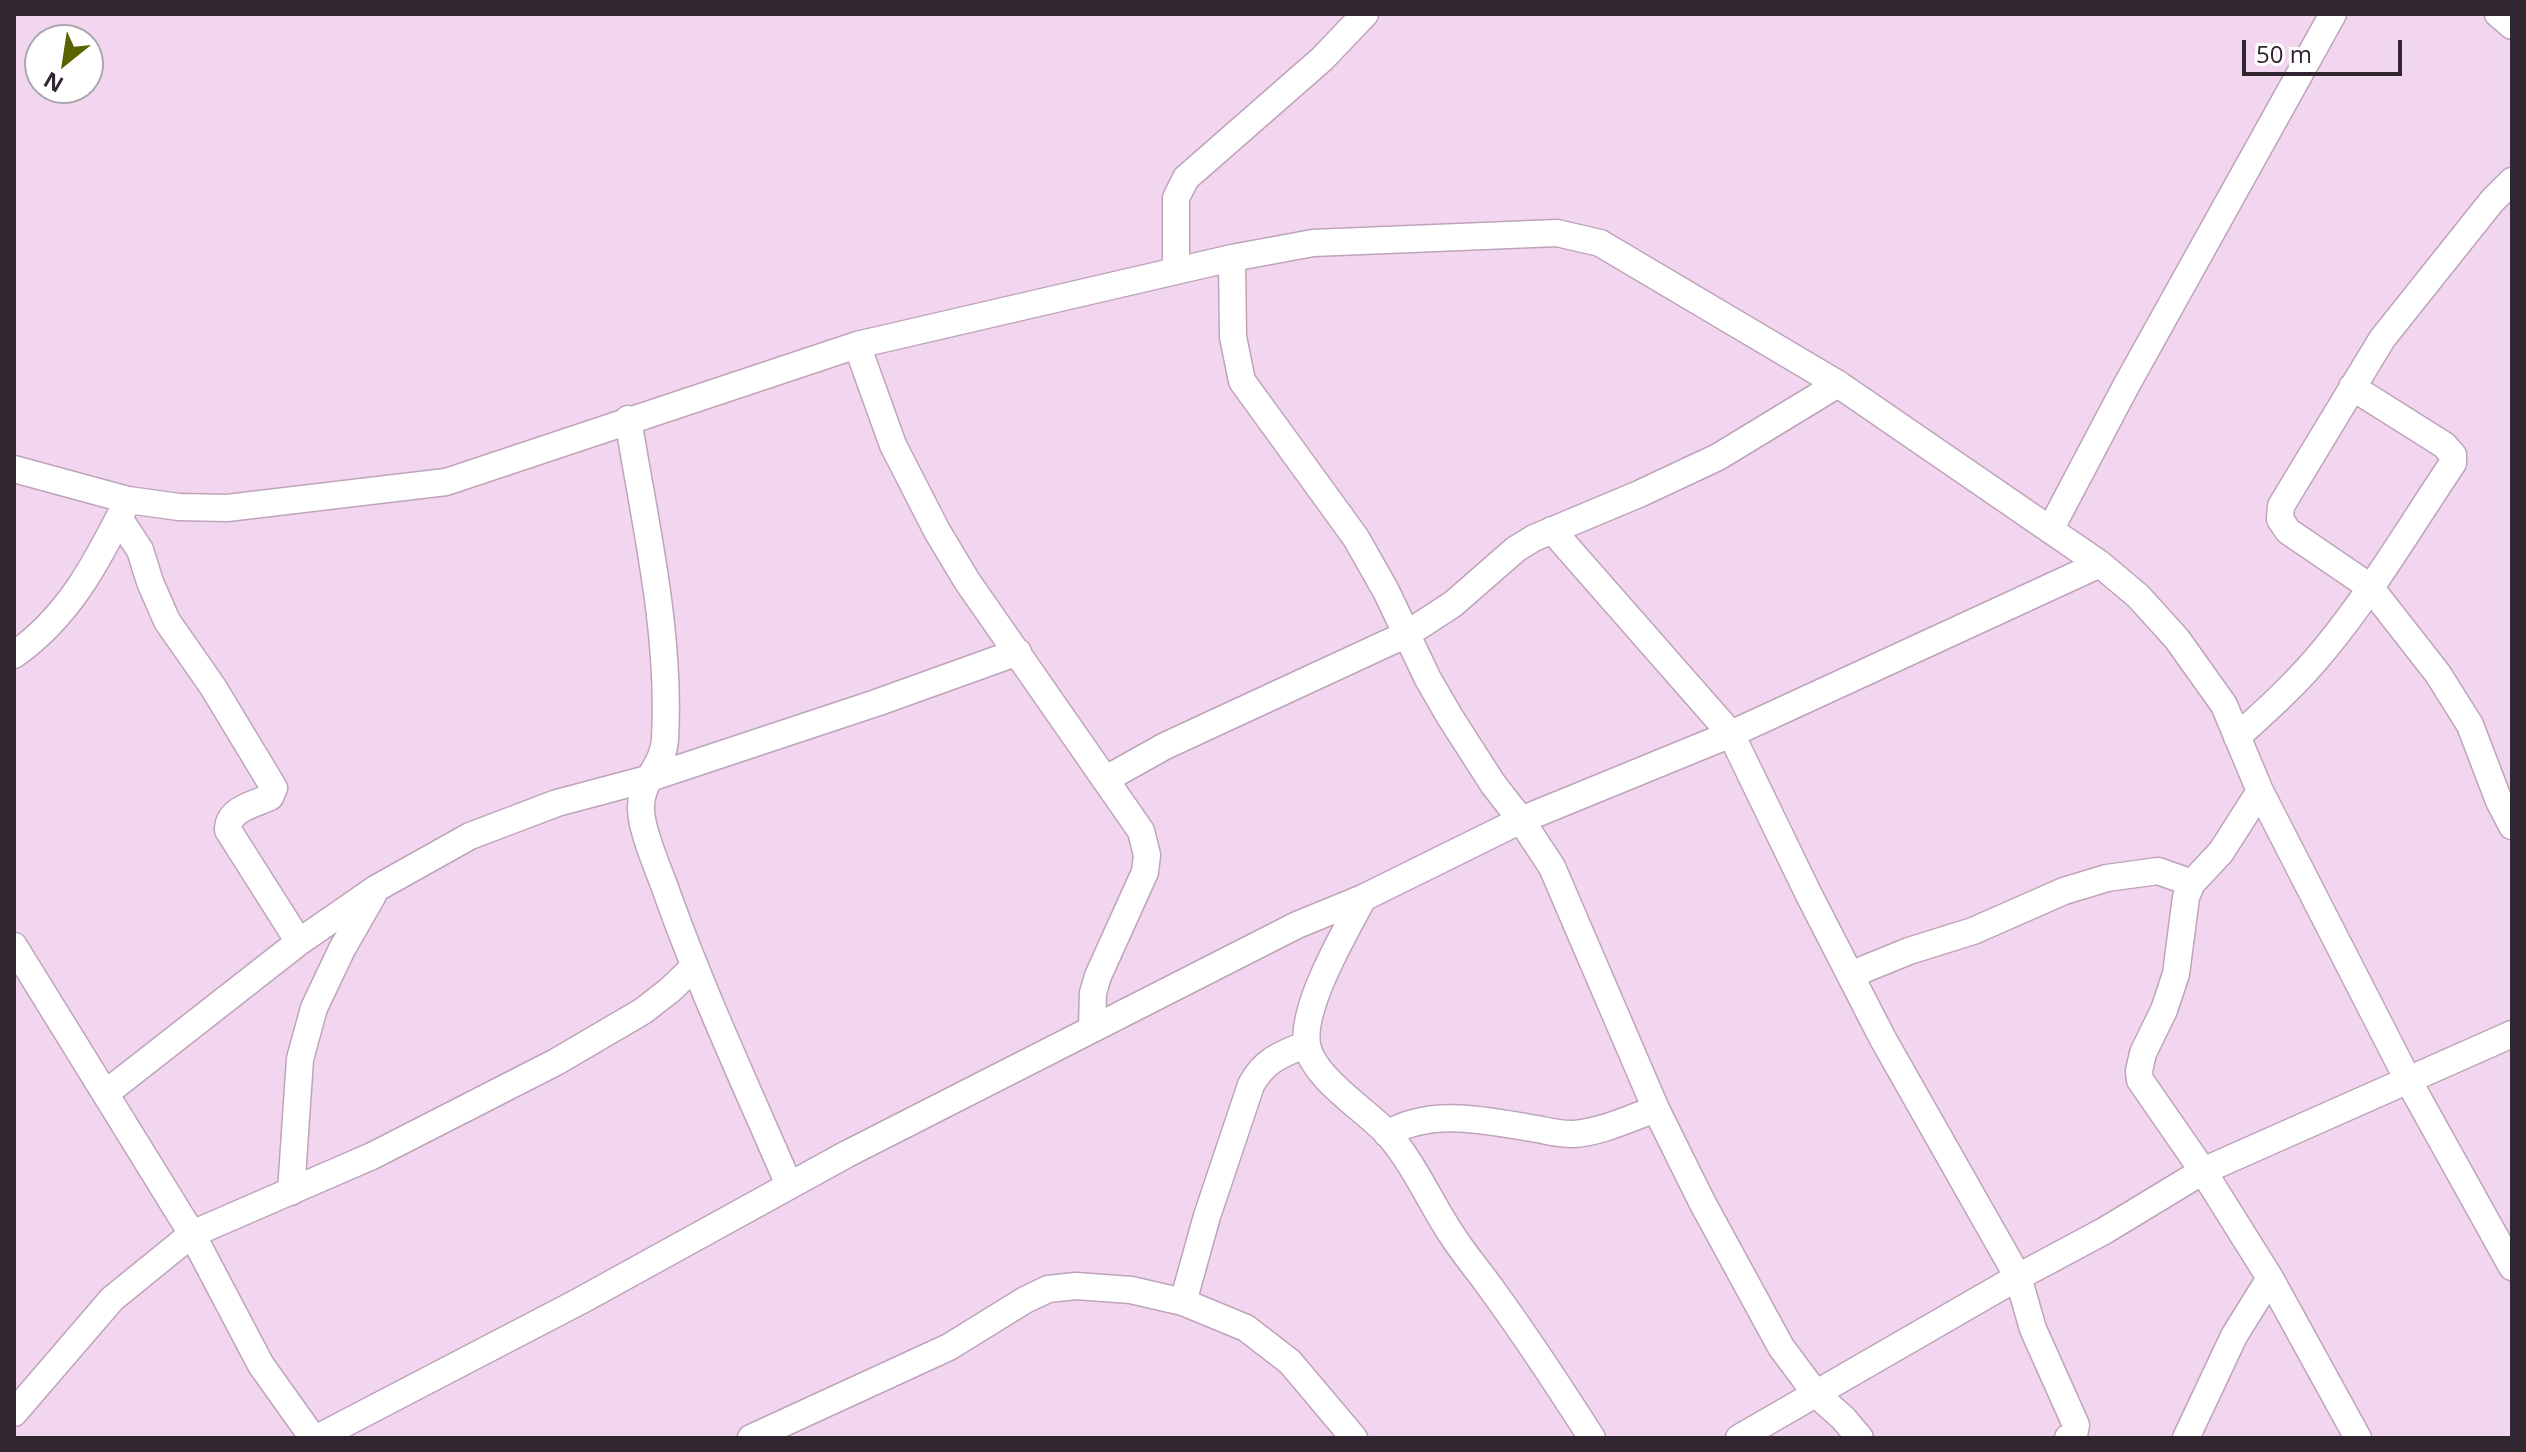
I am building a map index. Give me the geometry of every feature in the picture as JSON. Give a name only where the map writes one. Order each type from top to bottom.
[{"type":"street","points":[[1176,271],[1176,198],[1186,178],[1322,59],[1365,14]]},
{"type":"street","points":[[2050,530],[2126,386],[2333,14]]},
{"type":"street","points":[[2498,14],[2512,26]]},
{"type":"street","points":[[2512,181],[2492,201],[2382,339],[2281,506],[2280,519],[2288,531],[2370,587],[2438,674],[2470,725],[2499,801],[2512,826]]},
{"type":"street","points":[[14,469],[123,509],[227,508],[446,482],[857,345],[1232,258],[1313,243],[1557,233],[1600,243],[1838,384],[2100,564],[2138,596],[2177,639],[2224,705],[2260,791],[2408,1080],[2512,1267]]},
{"type":"street","points":[[1232,258],[1233,337],[1242,381],[1356,538],[1450,717],[1552,867],[1656,1109],[1766,1321],[1797,1372],[1860,1438]]},
{"type":"street","points":[[857,345],[893,445],[967,581],[1141,831],[1147,855],[1145,872],[1098,976],[1093,993],[1092,1028]]},
{"type":"street","points":[[1106,779],[1165,746],[1407,634],[1453,604],[1516,549],[1534,538],[1718,457],[1838,384]]},
{"type":"street","points":[[2237,737],[2286,693],[2315,660],[2370,587],[2453,463],[2453,455],[2444,445],[2352,387]]},
{"type":"street","points":[[628,419],[660,610],[664,684],[665,742],[642,795],[642,823],[695,966],[789,1185]]},
{"type":"street","points":[[14,655],[75,597],[123,509]]},
{"type":"street","points":[[123,509],[167,621],[213,687],[274,788],[270,797],[234,812],[228,822],[228,830],[299,942]]},
{"type":"street","points":[[1552,530],[1731,734],[1883,1039],[2018,1277],[2033,1329],[2076,1425],[2074,1435],[2068,1438]]},
{"type":"street","points":[[14,946],[192,1234],[261,1365],[315,1438],[580,1301],[789,1185],[1297,925],[1363,898],[1521,820],[1731,734],[2100,564]]},
{"type":"street","points":[[106,1093],[299,942],[377,888],[470,836],[557,803],[647,779],[1018,652]]},
{"type":"street","points":[[2260,791],[2221,852],[2192,883],[2186,897],[2176,974],[2164,1010],[2143,1053],[2140,1080],[2203,1171],[2270,1278],[2358,1438]]},
{"type":"street","points":[[1850,975],[1909,951],[1973,931],[2064,891],[2107,878],[2158,871],[2192,883]]},
{"type":"street","points":[[291,1192],[300,1059],[314,1008],[342,949],[377,888]]},
{"type":"street","points":[[1363,898],[1310,1012],[1307,1044],[1314,1062],[1342,1094],[1387,1134],[1420,1180],[1449,1232],[1550,1372],[1592,1438]]},
{"type":"street","points":[[14,1413],[112,1299],[192,1234],[372,1156],[556,1062],[643,1011],[695,966]]},
{"type":"street","points":[[1739,1438],[2018,1277],[2104,1231],[2203,1171],[2512,1034]]},
{"type":"street","points":[[1183,1302],[1211,1204],[1251,1085],[1259,1069],[1273,1058],[1307,1044]]},
{"type":"street","points":[[1387,1134],[1406,1123],[1429,1118],[1464,1119],[1571,1135],[1596,1131],[1656,1109]]},
{"type":"street","points":[[2186,1438],[2234,1336],[2270,1278]]},
{"type":"street","points":[[751,1438],[949,1347],[1048,1289],[1076,1286],[1131,1290],[1183,1302],[1246,1328],[1290,1362],[1354,1438]]}]
